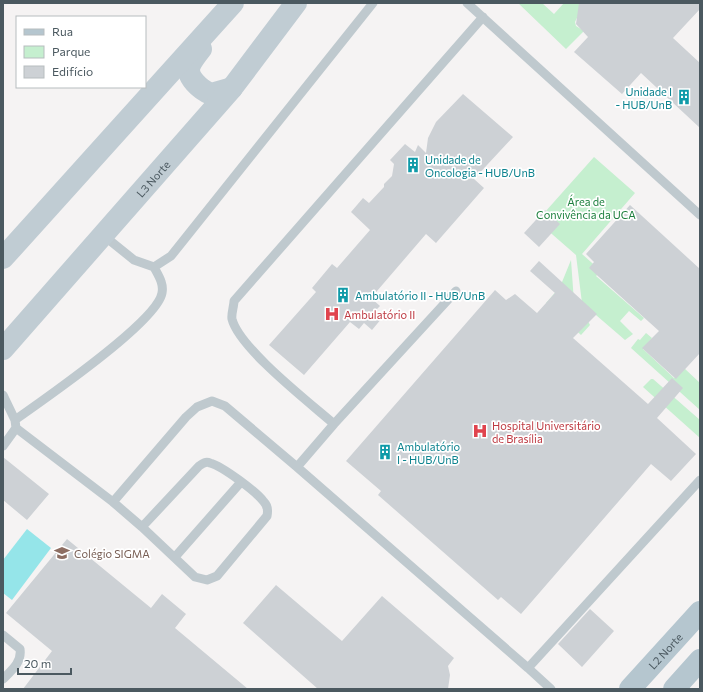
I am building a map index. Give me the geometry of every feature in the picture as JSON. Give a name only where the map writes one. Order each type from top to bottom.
[{"type":"main road","name":"L3 Norte","points":[[3,349],[232,88],[296,3]]},
{"type":"main road","points":[[226,11],[190,65],[190,73],[198,86],[211,94],[217,94],[232,88]]},
{"type":"main road","points":[[3,258],[226,11]]},
{"type":"main road","name":"L2 Norte","points":[[630,689],[700,612]]},
{"type":"main road","points":[[674,689],[700,660]]},
{"type":"lane","points":[[154,267],[171,256],[373,3]]},
{"type":"lane","points":[[467,3],[700,215]]},
{"type":"lane","points":[[334,424],[271,369],[244,341],[232,319],[234,301],[483,17]]},
{"type":"lane","points":[[3,446],[15,424],[138,326],[162,294],[163,284],[154,267],[134,260],[103,235]]},
{"type":"lane","points":[[297,468],[334,424],[456,291]]},
{"type":"lane","points":[[3,395],[15,424],[113,502],[175,557],[195,577],[207,580],[217,576],[267,516],[268,510],[265,502],[241,482],[224,470],[205,462],[199,466],[142,527]]},
{"type":"lane","points":[[113,502],[186,416],[198,407],[212,401],[225,406],[551,689]]},
{"type":"lane","points":[[528,668],[700,480]]},
{"type":"lane","points":[[175,557],[241,482]]},
{"type":"lane","points":[[3,635],[20,649],[21,656],[18,662],[3,679]]},
{"type":"green space","points":[[518,3],[542,3],[554,14],[564,3],[584,3],[575,22],[576,26],[584,31],[566,49]]},
{"type":"green space","name":"Área de Convivência da UCA","points":[[594,157],[635,193],[582,254],[601,271],[596,276],[644,318],[641,321],[629,311],[620,321],[633,334],[625,340],[582,303],[576,255],[537,221]]},
{"type":"green space","points":[[571,260],[574,302],[585,315],[590,325],[581,335],[546,303],[560,287]]},
{"type":"green space","points":[[646,333],[652,338],[643,349],[674,378],[684,368],[700,383],[700,410],[631,348],[638,339],[640,340]]},
{"type":"green space","points":[[651,379],[653,379],[700,420],[700,438],[643,387]]},
{"type":"water","points":[[27,529],[51,548],[12,600],[3,593],[3,560]]},
{"type":"building","points":[[579,3],[700,3],[700,9],[673,38],[700,63],[700,128],[641,73],[622,94],[574,52],[588,37],[576,24]]},
{"type":"building","points":[[463,94],[513,137],[474,179],[484,188],[436,243],[426,234],[371,298],[380,306],[375,311],[382,318],[372,330],[364,323],[359,329],[350,322],[304,375],[269,345],[316,292],[312,288],[332,264],[337,268],[370,230],[351,212],[363,198],[369,203],[384,187],[384,184],[392,176],[394,164],[390,160],[405,144],[415,152],[418,145],[426,153],[428,138],[436,122]]},
{"type":"building","points":[[630,205],[700,269],[700,353],[676,379],[642,348],[659,331],[589,268],[594,262],[586,254]]},
{"type":"building","points":[[545,210],[560,224],[539,247],[524,233]]},
{"type":"building","name":"Ambulatório I - HUB/UnB","points":[[539,261],[597,314],[573,338],[648,404],[672,378],[683,388],[657,418],[696,454],[671,481],[651,464],[521,614],[501,597],[498,600],[378,495],[381,491],[346,461],[495,290],[506,300],[515,294],[537,313],[555,293],[530,271]]},
{"type":"building","points":[[3,457],[49,494],[27,520],[3,500]]},
{"type":"building","name":"Colégio SIGMA","points":[[67,539],[151,608],[162,594],[186,614],[175,628],[248,689],[23,689],[52,651],[6,613]]},
{"type":"building","points":[[276,585],[342,641],[382,596],[454,658],[448,666],[450,675],[448,689],[318,689],[243,623]]},
{"type":"building","points":[[590,609],[614,631],[582,667],[558,644]]},
{"type":"place","name":"Unidade I - HUB/UnB","points":[[684,97]]},
{"type":"place","name":"Unidade de Oncologia - HUB/UnB","points":[[413,165]]},
{"type":"place","name":"Ambulatório II - HUB/UnB","points":[[343,295]]},
{"type":"place","name":"Ambulatório II","points":[[332,314]]},
{"type":"place","name":"Hospital Universitário de Brasília","points":[[480,431]]},
{"type":"place","name":"Ambulatório I - HUB/UnB","points":[[385,452]]},
{"type":"place","name":"Colégio SIGMA","points":[[62,553]]}]
